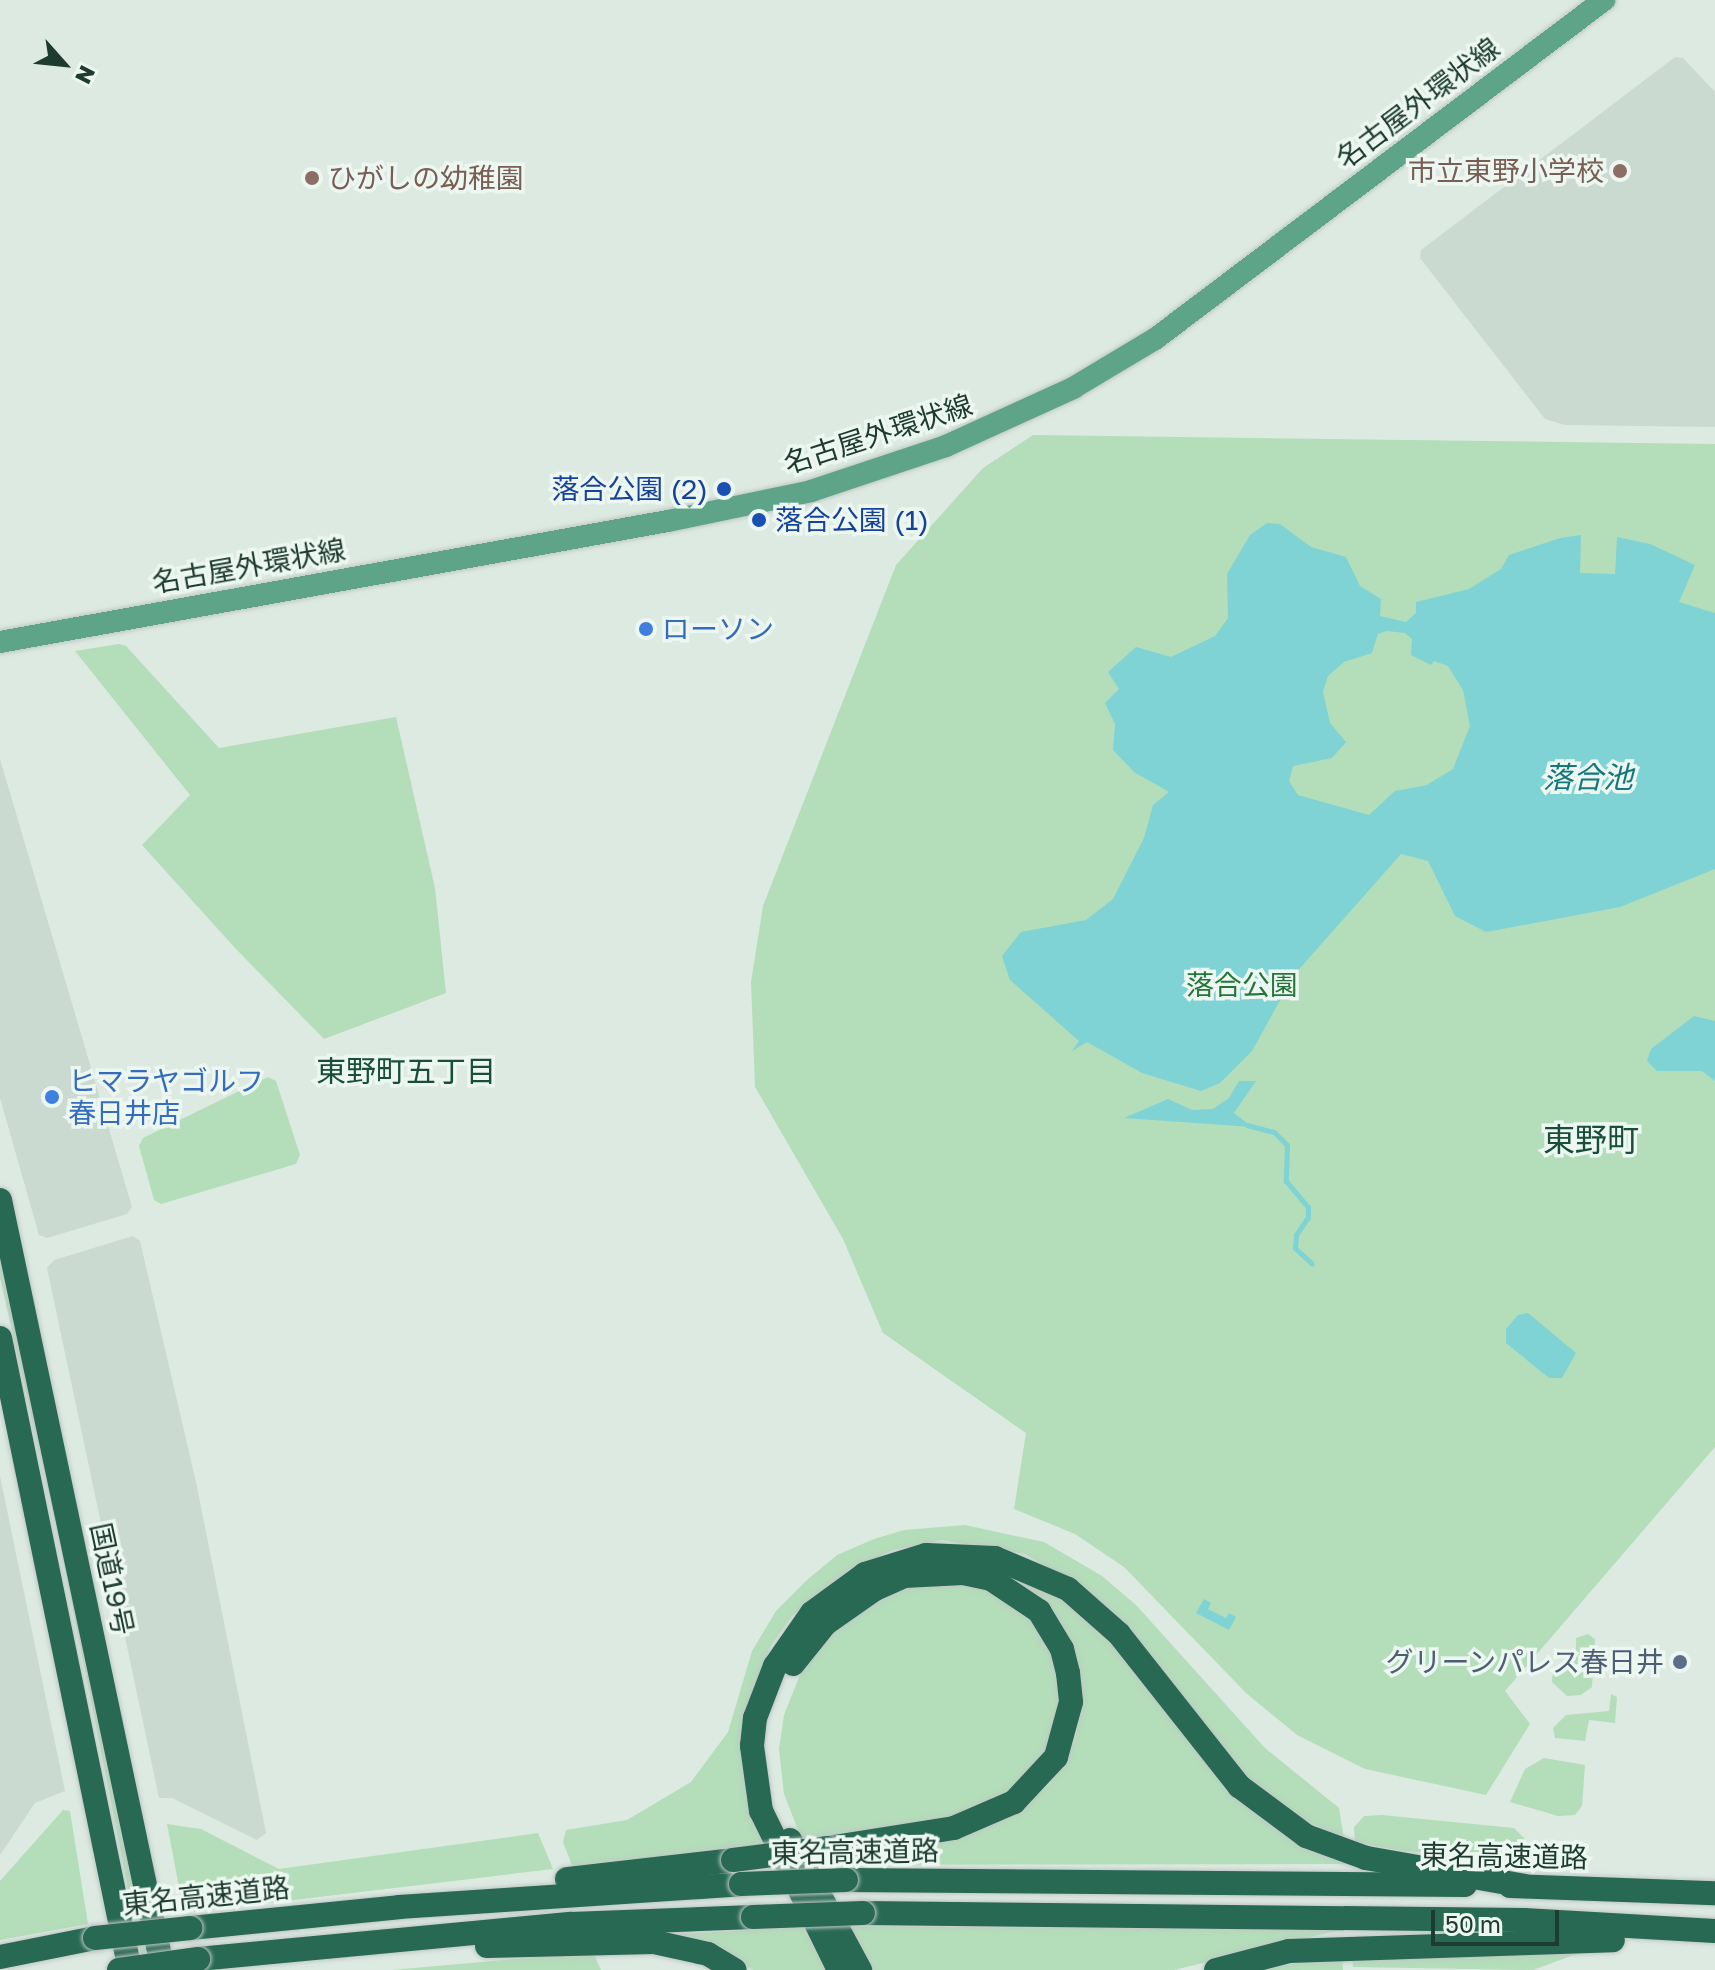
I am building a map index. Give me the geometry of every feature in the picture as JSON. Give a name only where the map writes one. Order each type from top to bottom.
[{"type":"highway","name":"国道19号","points":[[0,1200],[163,1970]]},
{"type":"highway","points":[[0,1338],[130,1970]]},
{"type":"highway","points":[[839,1970],[761,1811],[752,1746],[755,1718],[775,1666],[812,1613],[865,1574],[926,1555],[995,1558],[1068,1589],[1119,1634],[1239,1786],[1306,1836],[1366,1858],[1524,1886]]},
{"type":"highway","points":[[399,1907],[524,1884],[733,1860],[828,1848],[954,1828],[988,1817],[1036,1783],[1056,1757],[1071,1702],[1068,1673],[1050,1625],[1018,1592],[963,1573],[904,1576],[849,1604],[804,1646],[776,1700],[768,1749],[776,1807],[860,1970]]},
{"type":"highway","points":[[110,1869],[105,1897],[120,1970],[198,1959],[571,1924],[863,1913],[1524,1930],[1715,1931]]},
{"type":"highway","name":"東名高速道路","points":[[0,1957],[95,1938],[399,1907],[846,1880],[1524,1886],[1715,1893]]},
{"type":"highway","points":[[1216,1970],[1289,1951],[1524,1930],[1715,1941]]},
{"type":"highway","points":[[388,1940],[497,1946],[654,1942],[708,1954],[735,1970]]},
{"type":"main road","name":"名古屋外環状線","points":[[0,642],[668,521],[811,491],[946,446],[1073,388],[1155,339],[1604,0]]},
{"type":"shaded area","name":"市立東野小学校","points":[[1675,57],[1683,58],[1715,92],[1715,427],[1565,425],[1545,419],[1420,258],[1421,250]]},
{"type":"shaded area","points":[[0,759],[132,1207],[127,1214],[47,1238],[39,1235],[0,1098]]},
{"type":"shaded area","points":[[133,1236],[140,1241],[196,1482],[266,1833],[257,1840],[172,1798],[159,1798],[47,1268],[54,1260]]},
{"type":"shaded area","points":[[0,1476],[65,1791],[35,1803],[0,1855]]},
{"type":"green space","name":"落合公園","points":[[1033,435],[1715,444],[1715,1447],[1505,1691],[1530,1724],[1486,1795],[1365,1769],[1297,1735],[1246,1693],[1124,1567],[1075,1534],[1014,1509],[1026,1433],[883,1333],[843,1239],[755,1087],[751,982],[763,906],[896,565],[983,468]]},
{"type":"green space","points":[[119,644],[126,646],[219,748],[396,717],[435,888],[446,993],[324,1039],[235,948],[142,845],[190,795],[75,651]]},
{"type":"green space","points":[[268,1077],[276,1081],[300,1155],[296,1164],[161,1204],[154,1200],[139,1146],[143,1138]]},
{"type":"green space","points":[[0,1249],[64,1537],[150,1970],[144,1970],[59,1538],[0,1277]]},
{"type":"green space","points":[[965,1525],[1044,1542],[1102,1576],[1136,1605],[1265,1748],[1339,1808],[1344,1839],[1283,1809],[1252,1783],[1127,1625],[1090,1592],[1025,1554],[942,1540],[893,1550],[848,1570],[792,1616],[770,1647],[742,1733],[746,1798],[764,1845],[573,1868],[563,1842],[566,1830],[627,1820],[691,1782],[728,1732],[752,1651],[776,1611],[807,1580],[837,1555],[874,1539],[904,1530]]},
{"type":"green space","points":[[1005,1574],[1044,1584],[1094,1621],[1204,1760],[1357,1864],[782,1865],[1011,1815],[1049,1785],[1075,1740],[1083,1701],[1060,1621]]},
{"type":"green space","points":[[943,1581],[994,1590],[1031,1618],[1050,1641],[1064,1694],[1054,1740],[1026,1782],[963,1815],[802,1840],[784,1794],[779,1749],[784,1715],[807,1657],[826,1635],[889,1591]]},
{"type":"green space","points":[[1588,1634],[1595,1639],[1592,1687],[1581,1695],[1567,1696],[1552,1682],[1553,1669],[1576,1653],[1576,1638]]},
{"type":"green space","points":[[1611,1694],[1617,1697],[1615,1723],[1589,1720],[1585,1741],[1555,1738],[1553,1728],[1566,1715],[1609,1711]]},
{"type":"green space","points":[[1544,1758],[1585,1765],[1582,1806],[1575,1815],[1558,1816],[1510,1802],[1525,1769]]},
{"type":"green space","points":[[63,1810],[70,1811],[88,1924],[0,1940],[0,1881]]},
{"type":"green space","points":[[1382,1815],[1514,1828],[1526,1840],[1528,1858],[1403,1851],[1355,1842],[1354,1827],[1364,1816]]},
{"type":"green space","points":[[167,1824],[201,1829],[279,1869],[538,1833],[553,1869],[184,1913]]},
{"type":"green space","points":[[848,1926],[1340,1930],[1174,1970],[869,1970]]},
{"type":"green space","points":[[803,1927],[826,1970],[753,1970],[709,1944],[664,1935]]},
{"type":"green space","points":[[1590,1949],[1533,1970],[1353,1967],[1352,1954]]},
{"type":"green space","points":[[593,1952],[601,1970],[391,1970]]},
{"type":"green space","points":[[1342,1955],[1343,1970],[1236,1970],[1284,1959],[1287,1965]]},
{"type":"water","name":"落合池","points":[[1267,523],[1280,524],[1311,547],[1346,557],[1360,586],[1381,599],[1380,616],[1406,622],[1416,613],[1416,602],[1469,589],[1501,569],[1509,555],[1560,538],[1581,535],[1580,573],[1615,574],[1617,537],[1650,544],[1695,565],[1679,602],[1715,613],[1715,869],[1620,907],[1486,932],[1455,916],[1428,861],[1401,854],[1294,975],[1252,1051],[1220,1083],[1201,1091],[1142,1073],[1087,1042],[1072,1051],[1079,1041],[1010,980],[1002,956],[1021,932],[1086,920],[1113,899],[1144,838],[1153,805],[1169,792],[1134,772],[1113,750],[1115,724],[1105,703],[1119,689],[1108,672],[1136,647],[1171,657],[1215,636],[1228,618],[1227,574],[1250,535]],"holes":[[[1387,631],[1405,633],[1412,639],[1411,655],[1431,665],[1434,661],[1448,666],[1463,690],[1470,726],[1453,769],[1427,785],[1395,791],[1369,815],[1298,795],[1289,781],[1293,766],[1332,758],[1346,742],[1330,723],[1323,692],[1328,676],[1344,662],[1372,653],[1378,634]]]},
{"type":"water","points":[[1694,1016],[1715,1021],[1715,1081],[1702,1071],[1657,1071],[1647,1061],[1651,1049]]},
{"type":"water","points":[[1239,1081],[1256,1081],[1234,1113],[1252,1127],[1124,1118],[1168,1099],[1192,1110],[1213,1109],[1229,1098]]},
{"type":"water","points":[[1528,1313],[1576,1353],[1562,1378],[1549,1378],[1506,1343],[1506,1329],[1518,1315]]},
{"type":"water","points":[[1204,1599],[1211,1603],[1208,1609],[1226,1618],[1229,1613],[1236,1617],[1229,1630],[1196,1613]]},
{"type":"waterway","points":[[1247,1125],[1274,1132],[1287,1145],[1286,1181],[1308,1207],[1308,1217],[1296,1235],[1295,1248],[1312,1264]]},
{"type":"place","name":"市立東野小学校","points":[[1620,171]]},
{"type":"place","name":"ひがしの幼稚園","points":[[312,178]]},
{"type":"place","name":"落合公園 (2)","points":[[724,489]]},
{"type":"place","name":"落合公園 (1)","points":[[759,520]]},
{"type":"place","name":"ローソン","points":[[646,629]]},
{"type":"place","name":"ヒマラヤゴルフ 春日井店","points":[[52,1097]]},
{"type":"place","name":"グリーンパレス春日井","points":[[1680,1662]]},
{"type":"district","name":"東野町五丁目","points":[[406,1071]]},
{"type":"district","name":"東野町","points":[[1591,1139]]}]
